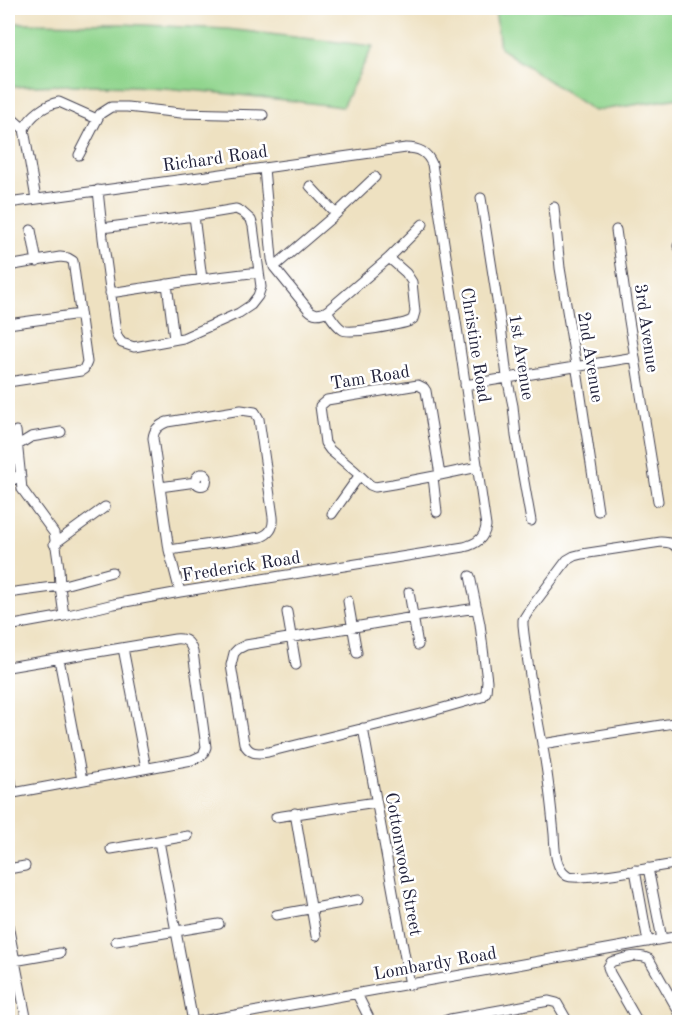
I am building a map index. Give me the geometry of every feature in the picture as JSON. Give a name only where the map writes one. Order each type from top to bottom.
[{"type":"street","points":[[36,199],[24,129],[27,123],[40,111],[59,102],[97,119]]},
{"type":"street","points":[[79,155],[100,114],[117,106],[181,113],[263,115]]},
{"type":"street","points":[[8,115],[24,129]]},
{"type":"street","name":"Richard Road","points":[[8,203],[406,148],[418,149],[426,154]]},
{"type":"street","name":"Christine Road","points":[[426,154],[432,164],[478,466],[486,526],[480,540]]},
{"type":"street","points":[[264,168],[274,267],[311,312],[322,313],[345,331],[410,321],[415,312],[412,282],[406,273],[389,258]]},
{"type":"street","points":[[274,267],[375,177]]},
{"type":"street","points":[[310,186],[336,214]]},
{"type":"street","points":[[98,190],[102,228],[110,293],[116,332],[122,343],[134,347],[191,335],[239,313],[251,305],[258,296],[261,287],[253,226],[251,220],[237,209],[102,228]]},
{"type":"street","name":"1st Avenue","points":[[481,198],[516,436],[531,521]]},
{"type":"street","name":"2nd Avenue","points":[[554,207],[560,268],[598,511]]},
{"type":"street","points":[[194,216],[202,279]]},
{"type":"street","points":[[322,313],[389,258],[423,224]]},
{"type":"street","points":[[31,230],[37,262]]},
{"type":"street","name":"3rd Avenue","points":[[616,230],[658,501]]},
{"type":"street","points":[[8,266],[60,257],[73,261],[87,357],[87,365],[81,371],[8,382]]},
{"type":"street","points":[[110,293],[259,272]]},
{"type":"street","points":[[167,285],[174,339]]},
{"type":"street","points":[[8,324],[80,314]]},
{"type":"street","points":[[465,385],[635,357]]},
{"type":"street","name":"Tam Road","points":[[437,512],[436,476],[424,388],[418,385],[327,400],[320,406],[325,443],[359,476],[375,487],[436,476],[478,466]]},
{"type":"street","points":[[169,550],[261,537],[271,531],[273,524],[257,415],[252,411],[241,410],[167,422],[157,427],[153,438],[169,550],[180,592]]},
{"type":"street","points":[[61,432],[15,439],[22,489],[54,533],[64,616]]},
{"type":"street","points":[[8,484],[20,474]]},
{"type":"street","points":[[332,514],[359,476]]},
{"type":"street","points":[[160,487],[196,482]]},
{"type":"street","points":[[54,544],[105,507]]},
{"type":"street","name":"Frederick Road","points":[[8,626],[180,592],[452,549],[471,545],[480,540]]},
{"type":"street","points":[[680,553],[672,543],[661,542],[569,558],[523,620],[555,850],[562,871],[570,877],[578,878],[680,863]]},
{"type":"street","points":[[8,592],[60,586],[112,572]]},
{"type":"street","points":[[470,576],[477,608],[488,681],[484,695],[478,699],[268,752],[256,753],[246,748],[231,664],[238,649],[246,645],[290,637],[477,608]]},
{"type":"street","points":[[409,592],[418,645]]},
{"type":"street","points":[[348,601],[357,653]]},
{"type":"street","points":[[287,612],[296,665]]},
{"type":"street","points":[[8,667],[182,639],[190,643],[193,652],[207,747],[203,755],[192,760],[10,794],[8,764]]},
{"type":"street","points":[[123,648],[146,768]]},
{"type":"street","points":[[59,659],[82,780]]},
{"type":"street","points":[[542,744],[680,722]]},
{"type":"street","name":"Cottonwood Street","points":[[363,728],[410,985]]},
{"type":"street","points":[[276,817],[376,801]]},
{"type":"street","points":[[295,813],[316,936]]},
{"type":"street","points":[[111,849],[188,836]]},
{"type":"street","points":[[159,841],[195,1023]]},
{"type":"street","points":[[8,869],[25,866]]},
{"type":"street","points":[[648,868],[662,939]]},
{"type":"street","points":[[635,870],[648,942]]},
{"type":"street","points":[[276,915],[358,900]]},
{"type":"street","points":[[116,941],[219,924]]},
{"type":"street","points":[[8,925],[11,961],[27,1023]]},
{"type":"street","name":"Lombardy Road","points":[[195,1023],[680,936]]},
{"type":"street","points":[[11,961],[60,952]]},
{"type":"street","points":[[638,1023],[610,973],[608,967],[611,962],[637,956],[646,957],[680,1014]]},
{"type":"street","points":[[668,995],[680,992]]},
{"type":"street","points":[[357,994],[371,1023]]},
{"type":"street","points":[[441,1023],[450,1019],[549,1001],[557,1003],[568,1023]]},
{"type":"green space","points":[[495,8],[679,8],[679,98],[594,111],[500,48]]},
{"type":"green space","points":[[8,23],[122,24],[227,29],[373,46],[342,107],[132,86],[8,87]]}]
